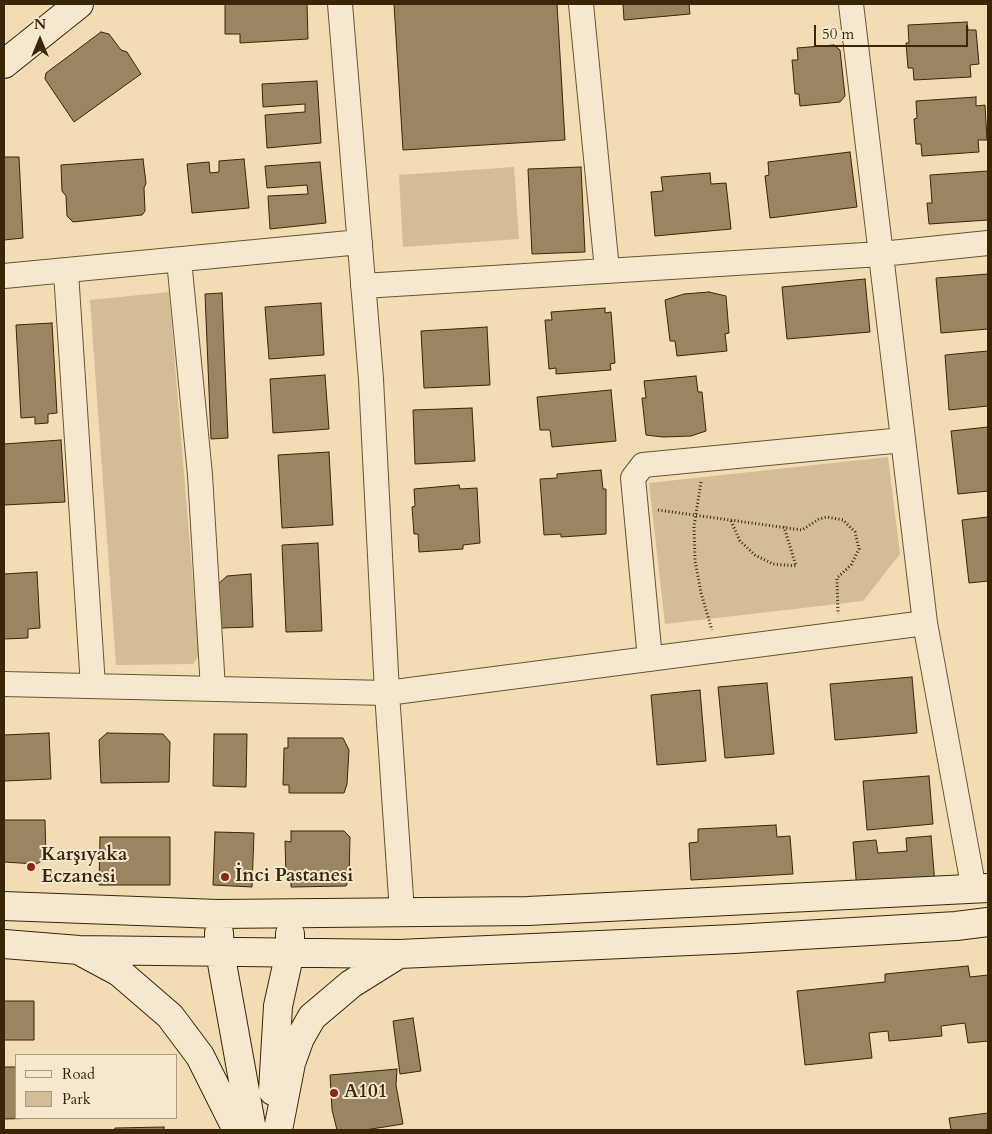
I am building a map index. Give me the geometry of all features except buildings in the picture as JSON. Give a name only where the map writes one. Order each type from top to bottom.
[{"type":"street","points":[[4,64],[79,4]]},
{"type":"street","points":[[340,4],[372,379],[387,693],[402,912]]},
{"type":"street","points":[[581,4],[607,270]]},
{"type":"street","points":[[4,906],[218,914],[528,911],[981,889],[925,623],[852,4]]},
{"type":"street","points":[[4,276],[66,272],[360,242]]},
{"type":"street","points":[[363,286],[881,254],[988,243]]},
{"type":"street","points":[[179,260],[200,475],[213,689]]},
{"type":"street","points":[[66,272],[93,686]]},
{"type":"street","points":[[650,659],[632,478],[643,465],[903,440]]},
{"type":"street","points":[[4,684],[387,693],[925,623]]},
{"type":"street","points":[[218,914],[220,952],[252,1130]]},
{"type":"street","points":[[277,1130],[272,1081],[278,1006],[290,952],[290,914]]},
{"type":"street","points":[[4,944],[79,950],[399,954],[744,938],[956,926],[988,922]]},
{"type":"street","points":[[79,950],[119,972],[170,1016],[200,1056],[237,1130]]},
{"type":"street","points":[[277,1130],[291,1063],[300,1038],[312,1017],[351,984],[399,954]]},
{"type":"path","points":[[706,459],[698,492],[695,560],[701,593],[718,650]]},
{"type":"path","points":[[635,507],[802,530],[819,519],[835,517],[850,524],[855,532],[859,549],[856,558],[837,578],[836,586],[841,634]]},
{"type":"path","points":[[731,520],[740,541],[755,555],[774,564],[796,566],[784,528]]},
{"type":"green space","points":[[514,167],[519,239],[403,247],[399,175]]},
{"type":"green space","points":[[169,292],[199,655],[193,664],[116,665],[90,300]]},
{"type":"green space","points":[[888,457],[900,554],[863,601],[665,624],[649,483]]},
{"type":"place","name":"Karşıyaka Eczanesi","points":[[31,867]]},
{"type":"place","name":"İnci Pastanesi","points":[[225,877]]},
{"type":"place","name":"A101","points":[[334,1093]]}]
